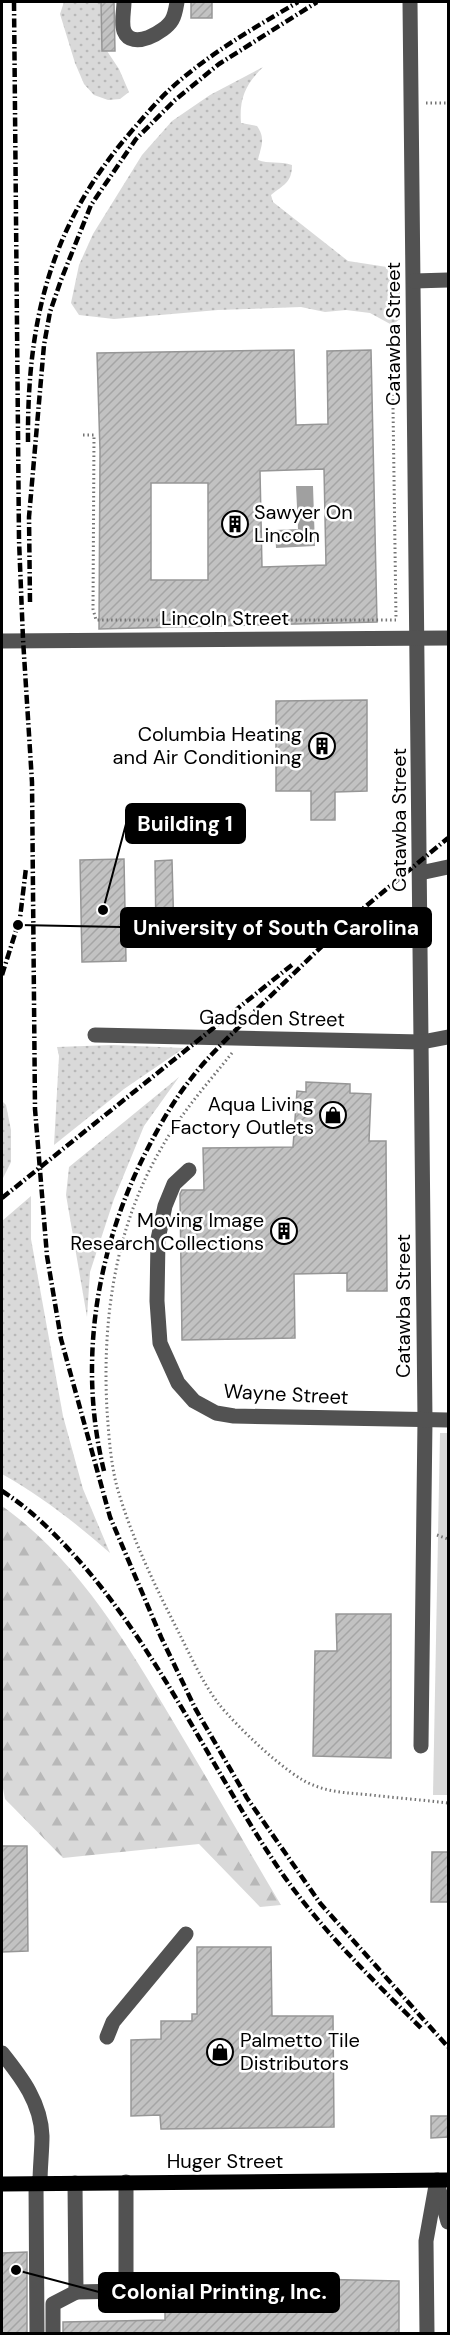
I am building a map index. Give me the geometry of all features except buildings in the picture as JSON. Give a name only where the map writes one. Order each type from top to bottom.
[{"type":"main road","name":"Huger Street","points":[[2,2184],[443,2180]]},
{"type":"street","points":[[124,2],[124,30],[128,35],[141,39],[148,39],[166,28],[174,18],[177,2]]},
{"type":"street","name":"Catawba Street","points":[[411,2],[425,1420],[421,1746]]},
{"type":"street","points":[[414,280],[448,280]]},
{"type":"street","name":"Lincoln Street","points":[[2,641],[448,638]]},
{"type":"street","points":[[420,873],[448,867]]},
{"type":"street","name":"Gadsden Street","points":[[95,1035],[422,1042],[448,1037]]},
{"type":"street","name":"Wayne Street","points":[[189,1170],[174,1184],[165,1206],[158,1239],[157,1301],[160,1343],[178,1383],[195,1401],[216,1413],[234,1416],[448,1420]]},
{"type":"street","points":[[107,2037],[113,2022],[186,1934]]},
{"type":"street","points":[[2,2053],[23,2080],[39,2114],[42,2138],[38,2183],[37,2334]]},
{"type":"street","points":[[443,2180],[448,2222]]},
{"type":"street","points":[[427,2334],[426,2241],[443,2180]]},
{"type":"street","points":[[53,2334],[53,2304],[76,2292],[126,2291],[126,2182]]},
{"type":"street","points":[[75,2183],[76,2292]]},
{"type":"path","points":[[425,103],[448,103]]},
{"type":"path","points":[[83,435],[94,435],[93,609],[96,620],[396,620],[392,336]]},
{"type":"path","points":[[243,1038],[161,1147],[122,1239],[107,1328],[105,1376],[108,1435],[119,1494],[143,1561],[186,1647],[218,1703],[269,1755],[311,1785],[332,1791],[448,1803]]},
{"type":"green space","points":[[64,2],[101,2],[102,51],[107,51],[119,69],[129,92],[120,99],[108,100],[94,95],[84,84],[60,14]]},
{"type":"green space","points":[[263,67],[252,79],[245,92],[241,106],[241,123],[257,126],[260,131],[262,143],[258,160],[292,165],[289,180],[271,195],[273,202],[348,261],[400,269],[400,319],[392,325],[370,313],[346,310],[325,312],[301,307],[218,310],[114,319],[79,315],[71,303],[79,265],[93,234],[142,155],[172,121],[210,95]]},
{"type":"green space","points":[[112,1045],[184,1048],[124,1089],[54,1145],[59,1056],[57,1047]]},
{"type":"green space","points":[[179,1077],[144,1126],[114,1199],[90,1272],[87,1317],[66,1195],[69,1167]]},
{"type":"green space","points":[[2,1101],[6,1105],[11,1130],[11,1162],[2,1180]]},
{"type":"green space","points":[[31,1196],[31,1239],[63,1416],[83,1489],[110,1553],[58,1510],[2,1474],[2,1221]]},
{"type":"green space","points":[[440,1433],[448,1433],[448,1795],[433,1795]]},
{"type":"green space","points":[[2,1506],[56,1553],[80,1581],[123,1640],[281,1905],[260,1907],[199,1844],[63,1858],[5,1799],[2,1783]]},
{"type":"shaded area","points":[[296,486],[313,486],[315,546],[276,548],[275,530],[298,529]]},
{"type":"railway","points":[[14,2],[19,540],[32,782],[35,1109],[47,1256],[61,1339],[110,1517],[161,1637],[195,1708],[247,1798],[320,1903],[448,2047]]},
{"type":"railway","points":[[28,442],[32,356],[39,316],[62,240],[80,204],[103,168],[130,133],[170,90],[197,66],[298,2]]},
{"type":"railway","points":[[30,602],[29,517],[44,345],[50,312],[91,205],[136,139],[175,100],[219,64],[317,2]]},
{"type":"railway","points":[[354,916],[448,838]]},
{"type":"railway","points":[[2,975],[20,918],[26,868]]},
{"type":"railway","points":[[104,1471],[96,1430],[92,1388],[93,1346],[97,1304],[105,1263],[116,1223],[131,1184],[163,1120],[197,1071],[360,910]]},
{"type":"railway","points":[[2,1198],[293,964]]},
{"type":"railway","points":[[2,1491],[26,1508],[58,1538],[114,1604],[162,1675],[248,1821],[287,1881],[342,1948],[423,2030]]},
{"type":"place","name":"Sawyer On Lincoln","points":[[235,524]]},
{"type":"place","name":"Columbia Heating and Air Conditioning","points":[[322,746]]},
{"type":"place","name":"Building 1","points":[[103,910]]},
{"type":"place","name":"University of South Carolina","points":[[18,925]]},
{"type":"place","name":"Aqua Living Factory Outlets","points":[[333,1115]]},
{"type":"place","name":"Moving Image Research Collections","points":[[284,1231]]},
{"type":"place","name":"Palmetto Tile Distributors","points":[[220,2052]]},
{"type":"place","name":"Colonial Printing, Inc.","points":[[16,2270]]}]
